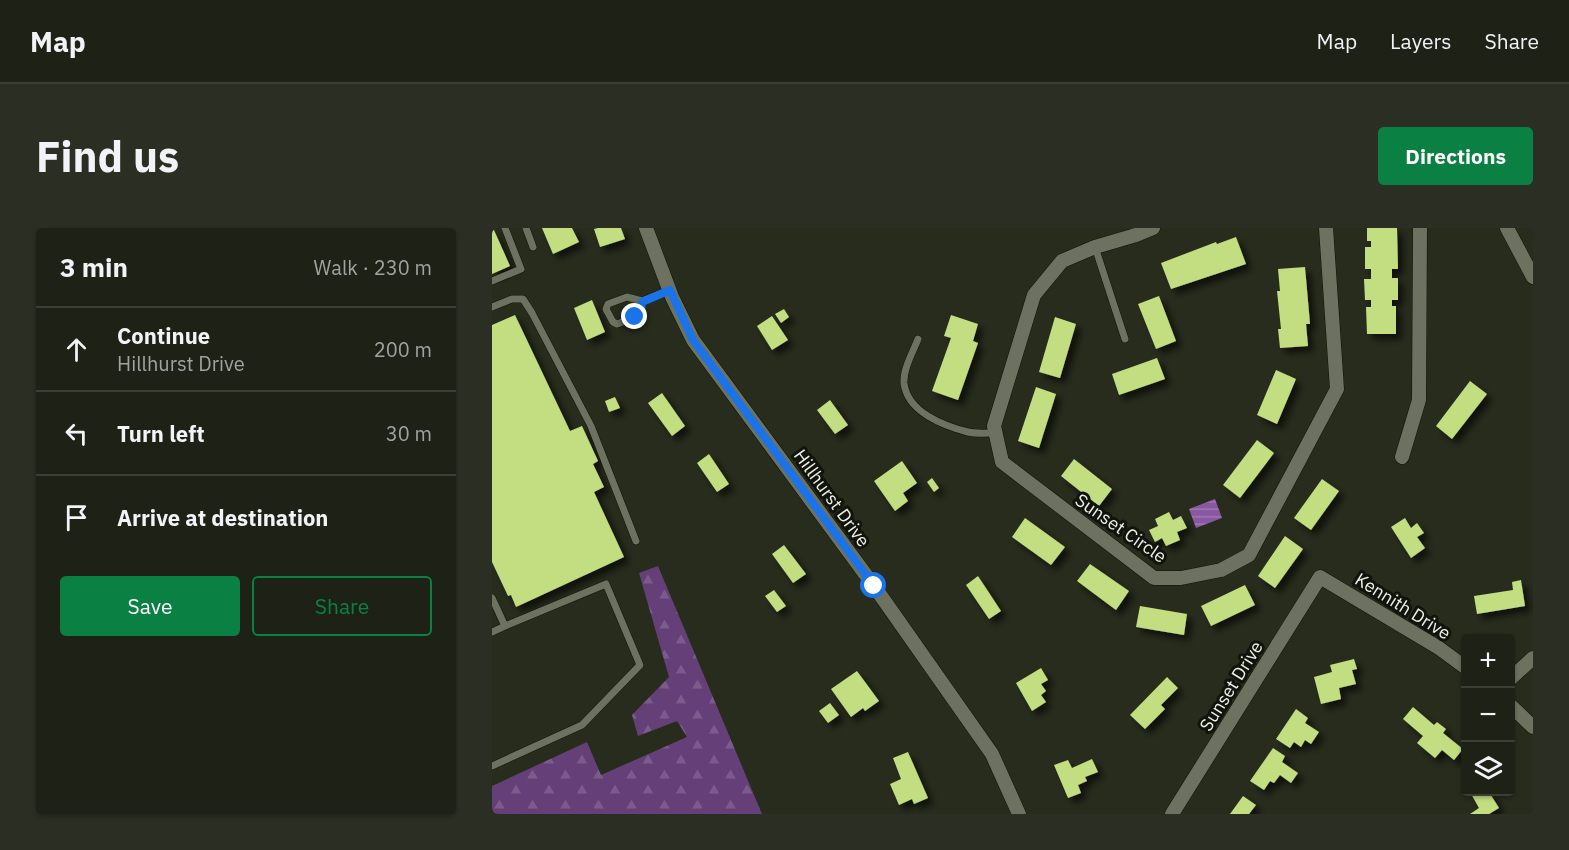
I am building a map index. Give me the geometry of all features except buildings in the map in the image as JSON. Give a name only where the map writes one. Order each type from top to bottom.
[{"type":"street","name":"Hillhurst Drive","points":[[646,228],[670,290],[693,340],[874,586],[992,754],[1019,814]]},
{"type":"street","name":"Sunset Circle","points":[[1153,228],[1135,232],[1062,261],[1035,295],[994,426],[1002,462],[1154,578],[1180,578],[1221,570],[1249,555],[1337,389],[1326,228]]},
{"type":"street","points":[[1402,457],[1419,400],[1420,228]]},
{"type":"street","points":[[1507,228],[1533,277]]},
{"type":"street","name":"Kennith Drive","points":[[1320,577],[1439,648],[1461,664]]},
{"type":"street","name":"Sunset Drive","points":[[1172,814],[1320,577]]},
{"type":"street","points":[[1515,674],[1533,658]]},
{"type":"street","points":[[1515,710],[1533,728]]},
{"type":"lane","points":[[492,281],[521,269],[505,228]]},
{"type":"lane","points":[[526,228],[533,247]]},
{"type":"lane","points":[[1095,247],[1125,339]]},
{"type":"lane","points":[[642,302],[642,309],[638,315],[617,324],[613,322],[606,309],[608,304],[624,298],[642,302],[670,290]]},
{"type":"lane","points":[[492,307],[512,299],[523,299],[591,426],[636,541]]},
{"type":"lane","points":[[918,339],[904,384],[910,400],[921,412],[944,424],[969,432],[996,433]]},
{"type":"lane","points":[[492,632],[606,585],[640,665],[582,725],[492,766]]},
{"type":"lane","points":[[492,598],[505,626]]},
{"type":"green space","points":[[658,566],[762,814],[492,814],[492,786],[587,742],[601,775],[687,737],[677,721],[638,736],[632,715],[669,677],[639,573]]},
{"type":"shaded area","points":[[1215,499],[1222,518],[1196,528],[1189,509]]},
{"type":"route","points":[[635,317],[641,312],[642,302],[670,290],[693,340],[874,586]]}]
